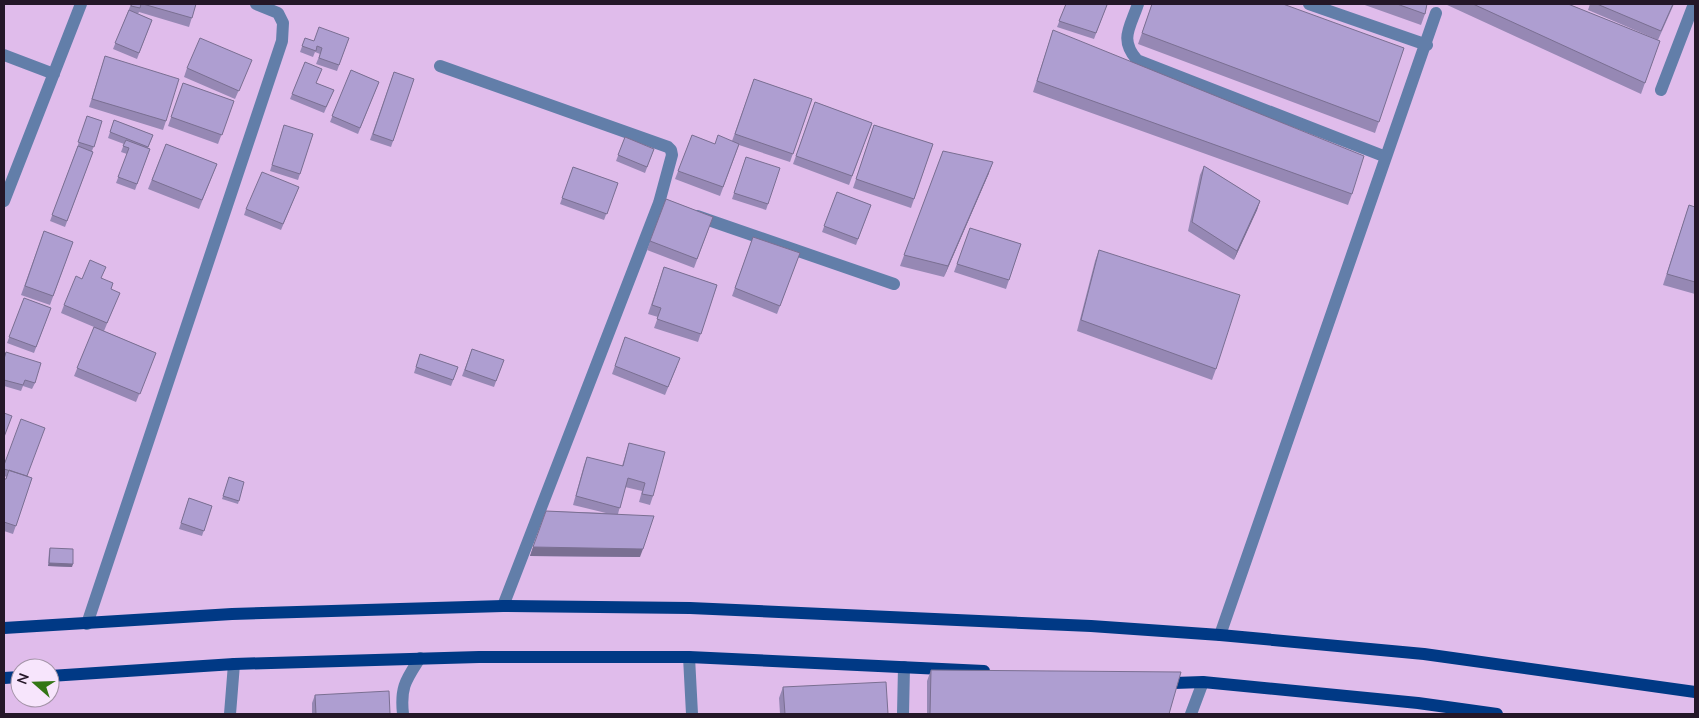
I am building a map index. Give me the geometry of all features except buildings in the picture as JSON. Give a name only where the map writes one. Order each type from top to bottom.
[{"type":"main road","points":[[4,628],[232,614],[503,606],[690,608],[1091,626],[1220,635],[1424,654],[1695,692]]},
{"type":"main road","points":[[60,675],[234,664],[420,658],[689,657],[1001,672]]},
{"type":"main road","points":[[1147,679],[1174,683],[1203,682],[1497,714]]},
{"type":"street","points":[[4,201],[81,4]]},
{"type":"street","points":[[87,624],[282,41],[283,23],[278,12],[256,4]]},
{"type":"street","points":[[1138,4],[1126,40],[1130,52],[1137,60],[1386,156]]},
{"type":"street","points":[[1309,4],[1426,45]]},
{"type":"street","points":[[1661,90],[1691,24],[1694,4]]},
{"type":"street","points":[[1220,635],[1436,13]]},
{"type":"street","points":[[4,55],[54,74]]},
{"type":"street","points":[[440,66],[668,147],[672,155],[664,204],[503,606]]},
{"type":"street","points":[[687,212],[894,284]]},
{"type":"street","points":[[689,657],[692,714]]},
{"type":"street","points":[[403,714],[401,696],[404,686],[420,658]]},
{"type":"street","points":[[230,714],[234,664]]},
{"type":"street","points":[[903,714],[904,667]]},
{"type":"street","points":[[1191,714],[1203,682]]}]
